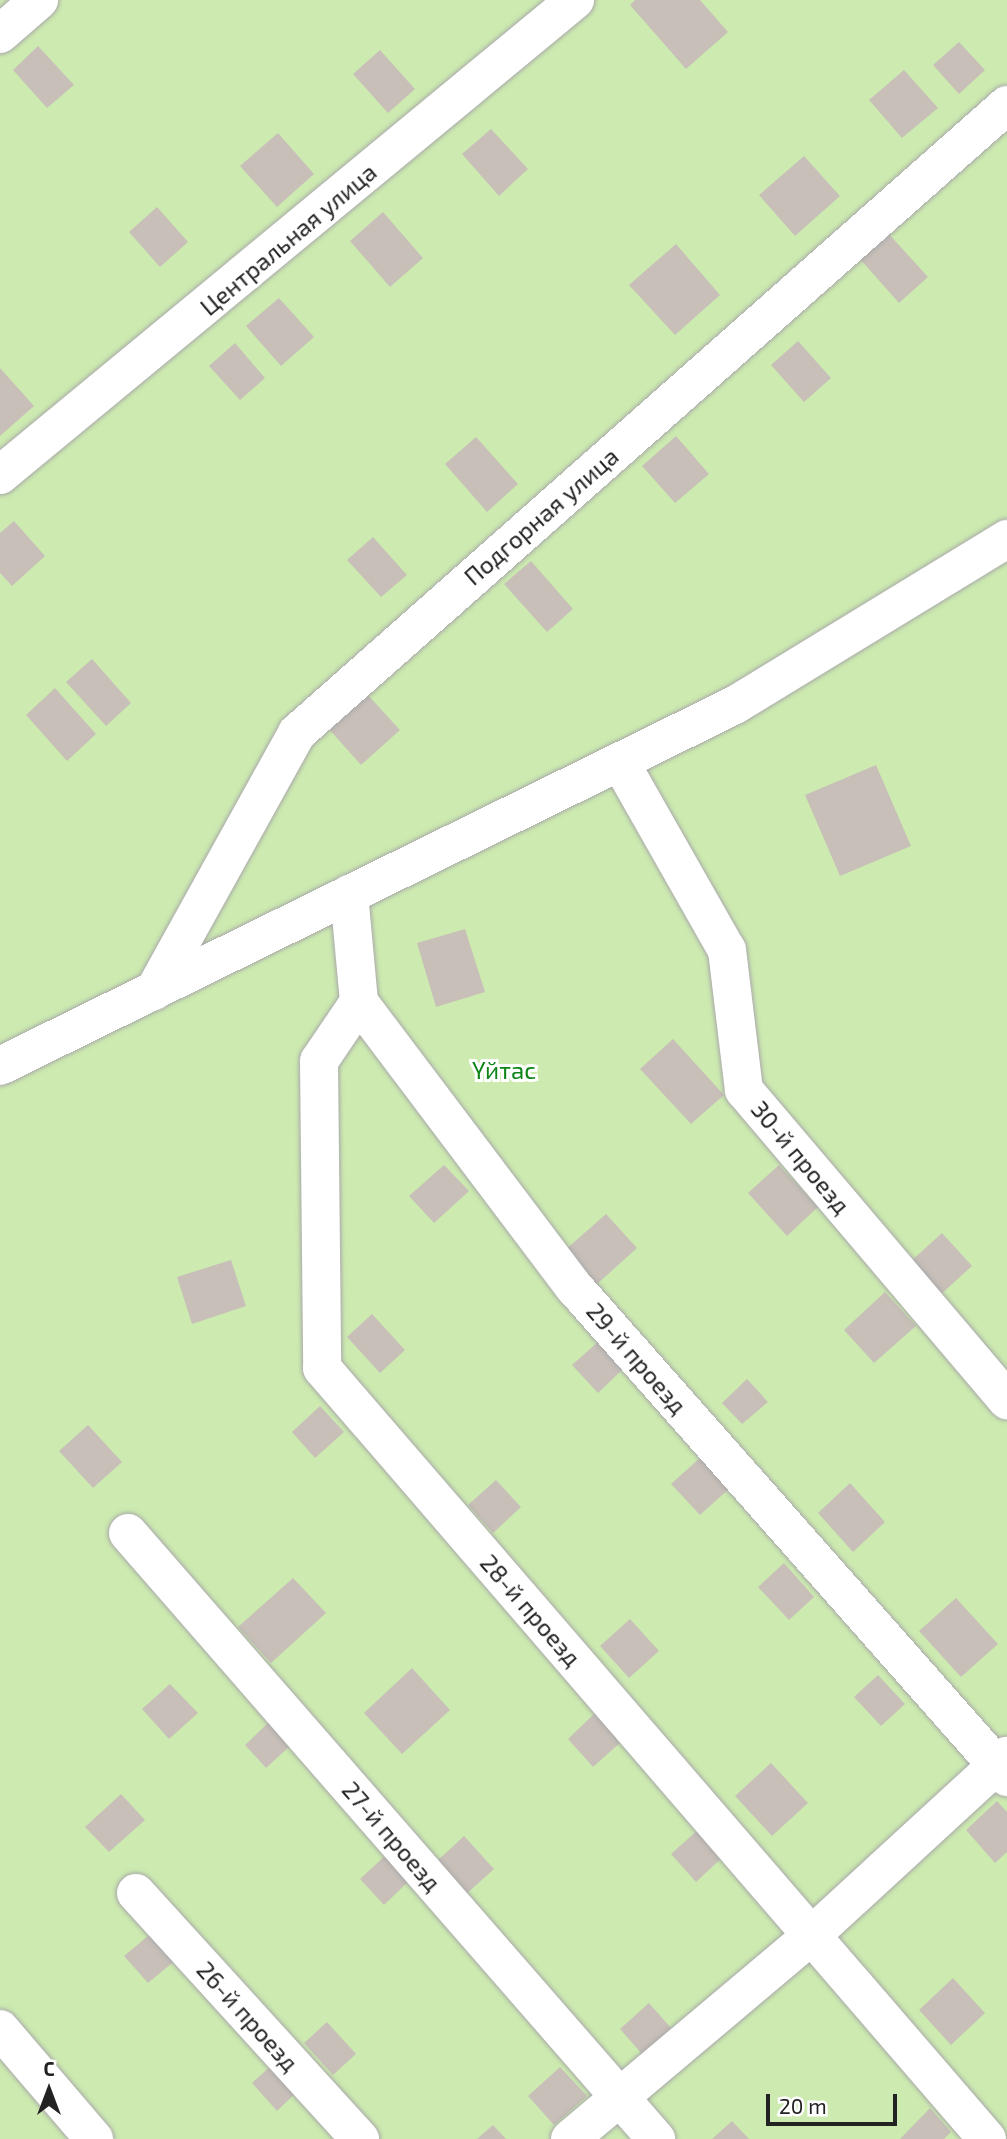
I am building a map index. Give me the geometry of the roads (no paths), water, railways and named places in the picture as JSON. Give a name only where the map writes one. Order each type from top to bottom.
[{"type":"street","points":[[0,34],[39,0]]},
{"type":"street","name":"Центральная улица","points":[[0,475],[575,0]]},
{"type":"street","name":"Подгорная улица","points":[[154,990],[297,733],[1007,105]]},
{"type":"street","points":[[0,1066],[735,705],[1007,539]]},
{"type":"street","name":"30-й проезд","points":[[620,762],[727,950],[744,1090],[1007,1400]]},
{"type":"street","points":[[349,894],[359,1002]]},
{"type":"street","name":"29-й проезд","points":[[359,1002],[574,1287],[1003,1766]]},
{"type":"street","name":"28-й проезд","points":[[359,1002],[319,1061],[322,1368],[987,2139]]},
{"type":"street","name":"27-й проезд","points":[[128,1533],[656,2139]]},
{"type":"street","points":[[570,2139],[812,1935],[1003,1766]]},
{"type":"street","name":"26-й проезд","points":[[136,1893],[360,2139]]},
{"type":"street","points":[[0,2029],[94,2139]]},
{"type":"park label","name":"Үйтас","points":[[504,1070]]}]
